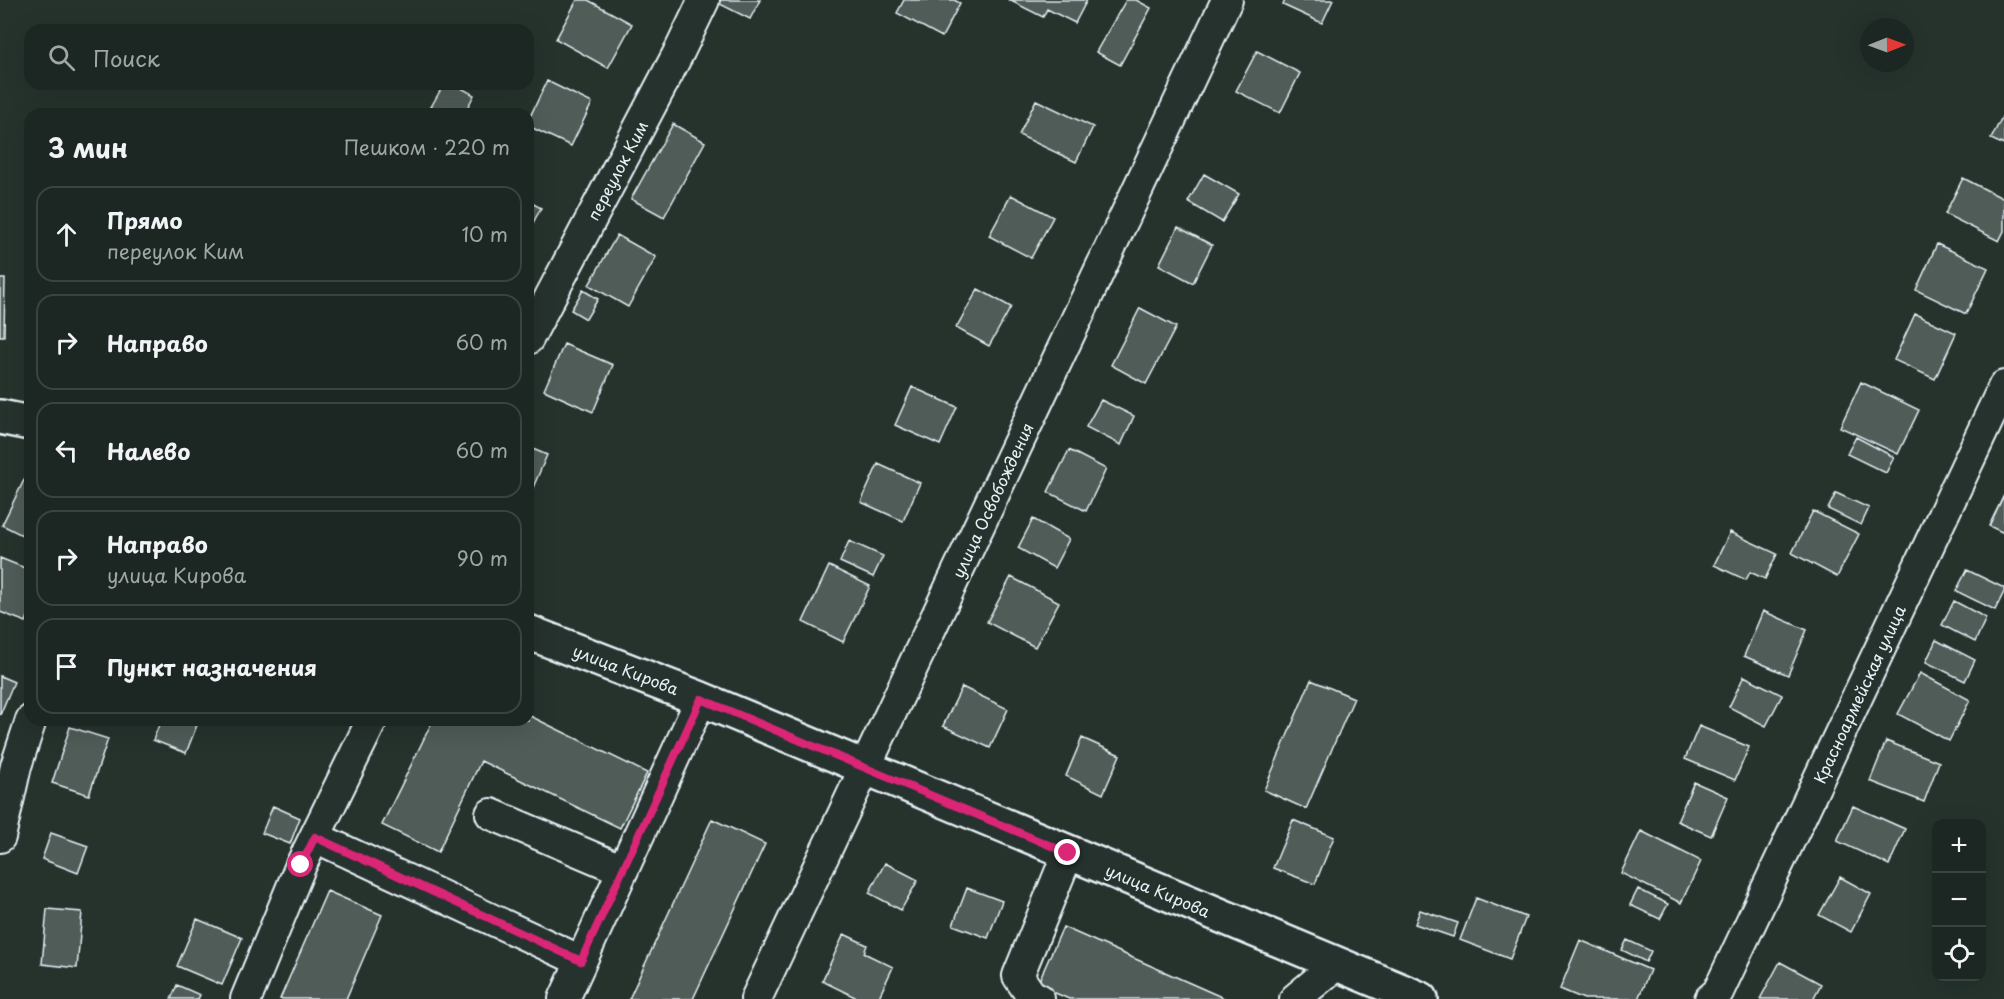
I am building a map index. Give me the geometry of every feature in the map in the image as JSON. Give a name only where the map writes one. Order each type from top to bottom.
[{"type":"main road","points":[[0,417],[24,422]]},
{"type":"main road","name":"улица Кирова","points":[[534,634],[701,699],[1421,999]]},
{"type":"street","name":"переулок Ким","points":[[534,328],[704,0]]},
{"type":"street","name":"улица Освобождения","points":[[756,999],[1227,0]]},
{"type":"street","name":"Красноармейская улица","points":[[1710,999],[1718,992],[2004,386]]},
{"type":"street","points":[[564,999],[701,699]]},
{"type":"street","points":[[0,837],[16,766],[29,726]]},
{"type":"street","points":[[246,999],[301,865],[369,726]]},
{"type":"street","points":[[491,814],[623,870]]},
{"type":"street","points":[[315,837],[581,961]]},
{"type":"street","points":[[1039,999],[1031,995],[1018,976],[1068,853]]},
{"type":"street","points":[[1295,999],[1337,964]]},
{"type":"building","points":[[577,0],[588,0],[632,24],[608,68],[556,39]]},
{"type":"building","points":[[717,0],[760,0],[750,19],[716,2]]},
{"type":"building","points":[[904,0],[954,0],[960,3],[942,37],[897,13]]},
{"type":"building","points":[[1009,0],[1087,0],[1075,23],[1047,9],[1043,17]]},
{"type":"building","points":[[1126,0],[1136,0],[1151,8],[1120,65],[1096,52]]},
{"type":"building","points":[[1285,0],[1333,0],[1322,23],[1283,5]]},
{"type":"building","points":[[1257,51],[1300,73],[1280,113],[1236,91]]},
{"type":"building","points":[[547,81],[592,103],[571,146],[534,129],[534,108]]},
{"type":"building","points":[[441,90],[465,90],[474,95],[467,108],[430,108]]},
{"type":"building","points":[[1036,100],[1093,127],[1076,162],[1019,135]]},
{"type":"building","points":[[2004,113],[2004,145],[1991,139]]},
{"type":"building","points":[[673,124],[705,142],[664,217],[631,199]]},
{"type":"building","points":[[1204,174],[1239,194],[1222,222],[1188,202]]},
{"type":"building","points":[[1963,178],[2004,199],[2004,231],[1999,241],[1945,214]]},
{"type":"building","points":[[1011,195],[1053,217],[1031,258],[989,236]]},
{"type":"building","points":[[534,204],[541,208],[534,221]]},
{"type":"building","points":[[1178,227],[1212,245],[1193,283],[1159,265]]},
{"type":"building","points":[[617,235],[656,257],[628,307],[589,285]]},
{"type":"building","points":[[1937,244],[1988,268],[1966,314],[1916,290]]},
{"type":"building","points":[[0,279],[5,279],[4,336],[0,336]]},
{"type":"building","points":[[978,289],[1011,307],[989,346],[956,328]]},
{"type":"building","points":[[583,290],[598,299],[586,319],[571,310]]},
{"type":"building","points":[[1140,308],[1176,327],[1146,384],[1111,365]]},
{"type":"building","points":[[1915,314],[1956,333],[1935,379],[1894,360]]},
{"type":"building","points":[[564,344],[613,365],[593,412],[544,390]]},
{"type":"building","points":[[1861,382],[1919,410],[1898,454],[1840,427]]},
{"type":"building","points":[[912,387],[957,407],[940,445],[895,425]]},
{"type":"building","points":[[1101,400],[1134,416],[1121,445],[1086,427]]},
{"type":"building","points":[[1856,437],[1894,457],[1886,473],[1847,454]]},
{"type":"building","points":[[534,450],[547,455],[534,485]]},
{"type":"building","points":[[1069,450],[1106,469],[1086,511],[1048,492]]},
{"type":"building","points":[[878,464],[920,483],[903,521],[861,502]]},
{"type":"building","points":[[24,480],[24,536],[2,525]]},
{"type":"building","points":[[1836,493],[1869,508],[1861,525],[1828,509]]},
{"type":"building","points":[[2004,495],[2004,533],[1989,526]]},
{"type":"building","points":[[1813,511],[1859,534],[1837,577],[1792,553]]},
{"type":"building","points":[[1033,519],[1069,539],[1054,568],[1018,548]]},
{"type":"building","points":[[1730,532],[1777,554],[1765,579],[1750,572],[1746,580],[1714,565]]},
{"type":"building","points":[[849,541],[883,556],[873,577],[840,562]]},
{"type":"building","points":[[0,558],[24,568],[24,621],[0,612]]},
{"type":"building","points":[[829,566],[870,586],[843,642],[803,622]]},
{"type":"building","points":[[1967,570],[2004,588],[1995,610],[1956,591]]},
{"type":"building","points":[[1011,577],[1059,602],[1035,647],[987,622]]},
{"type":"building","points":[[1954,601],[1986,618],[1975,642],[1942,625]]},
{"type":"building","points":[[1763,611],[1807,630],[1788,675],[1744,656]]},
{"type":"building","points":[[1936,640],[1975,660],[1965,681],[1926,662]]},
{"type":"building","points":[[1920,673],[1970,700],[1949,741],[1898,714]]},
{"type":"building","points":[[0,676],[14,682],[0,715]]},
{"type":"building","points":[[1744,676],[1782,695],[1766,726],[1729,707]]},
{"type":"building","points":[[1311,680],[1354,698],[1306,809],[1264,790]]},
{"type":"building","points":[[962,687],[1008,709],[990,748],[943,726]]},
{"type":"building","points":[[534,718],[647,773],[620,828],[481,761],[438,852],[382,825],[430,726],[534,726]]},
{"type":"building","points":[[159,726],[197,726],[186,753],[153,740]]},
{"type":"building","points":[[1699,726],[1749,747],[1735,780],[1685,759]]},
{"type":"building","points":[[70,727],[108,739],[89,795],[52,783]]},
{"type":"building","points":[[1082,738],[1120,755],[1103,794],[1066,776]]},
{"type":"building","points":[[1886,741],[1939,762],[1924,802],[1870,781]]},
{"type":"building","points":[[1694,782],[1728,797],[1711,836],[1677,821]]},
{"type":"building","points":[[273,806],[300,818],[290,844],[262,833]]},
{"type":"building","points":[[1853,806],[1905,829],[1889,865],[1837,841]]},
{"type":"building","points":[[712,819],[765,844],[693,999],[629,999]]},
{"type":"building","points":[[1293,820],[1334,837],[1315,884],[1273,868]]},
{"type":"building","points":[[1641,831],[1701,861],[1681,903],[1621,873]]},
{"type":"building","points":[[51,833],[88,846],[78,873],[42,859]]},
{"type":"building","points":[[885,863],[918,880],[901,910],[869,893]]},
{"type":"building","points":[[1840,877],[1871,894],[1851,932],[1819,915]]},
{"type":"building","points":[[967,888],[1002,901],[988,938],[953,925]]},
{"type":"building","points":[[1638,889],[1668,904],[1660,919],[1630,905]]},
{"type":"building","points":[[327,891],[382,915],[346,999],[280,999]]},
{"type":"building","points":[[1476,898],[1526,917],[1510,959],[1460,940]]},
{"type":"building","points":[[47,909],[82,912],[77,968],[42,964]]},
{"type":"building","points":[[1420,910],[1458,923],[1453,937],[1415,924]]},
{"type":"building","points":[[197,919],[242,938],[222,985],[177,966]]},
{"type":"building","points":[[1063,927],[1226,999],[1069,999],[1037,985]]},
{"type":"building","points":[[844,934],[867,945],[864,953],[893,967],[878,999],[859,999],[822,981]]},
{"type":"building","points":[[1580,940],[1650,970],[1638,999],[1584,999],[1560,989]]},
{"type":"building","points":[[1627,940],[1651,951],[1646,962],[1622,950]]},
{"type":"building","points":[[1780,962],[1821,984],[1813,999],[1760,999]]},
{"type":"building","points":[[177,985],[200,995],[198,999],[171,999]]},
{"type":"route","points":[[301,865],[315,837],[581,961],[701,699],[1068,853]]}]
